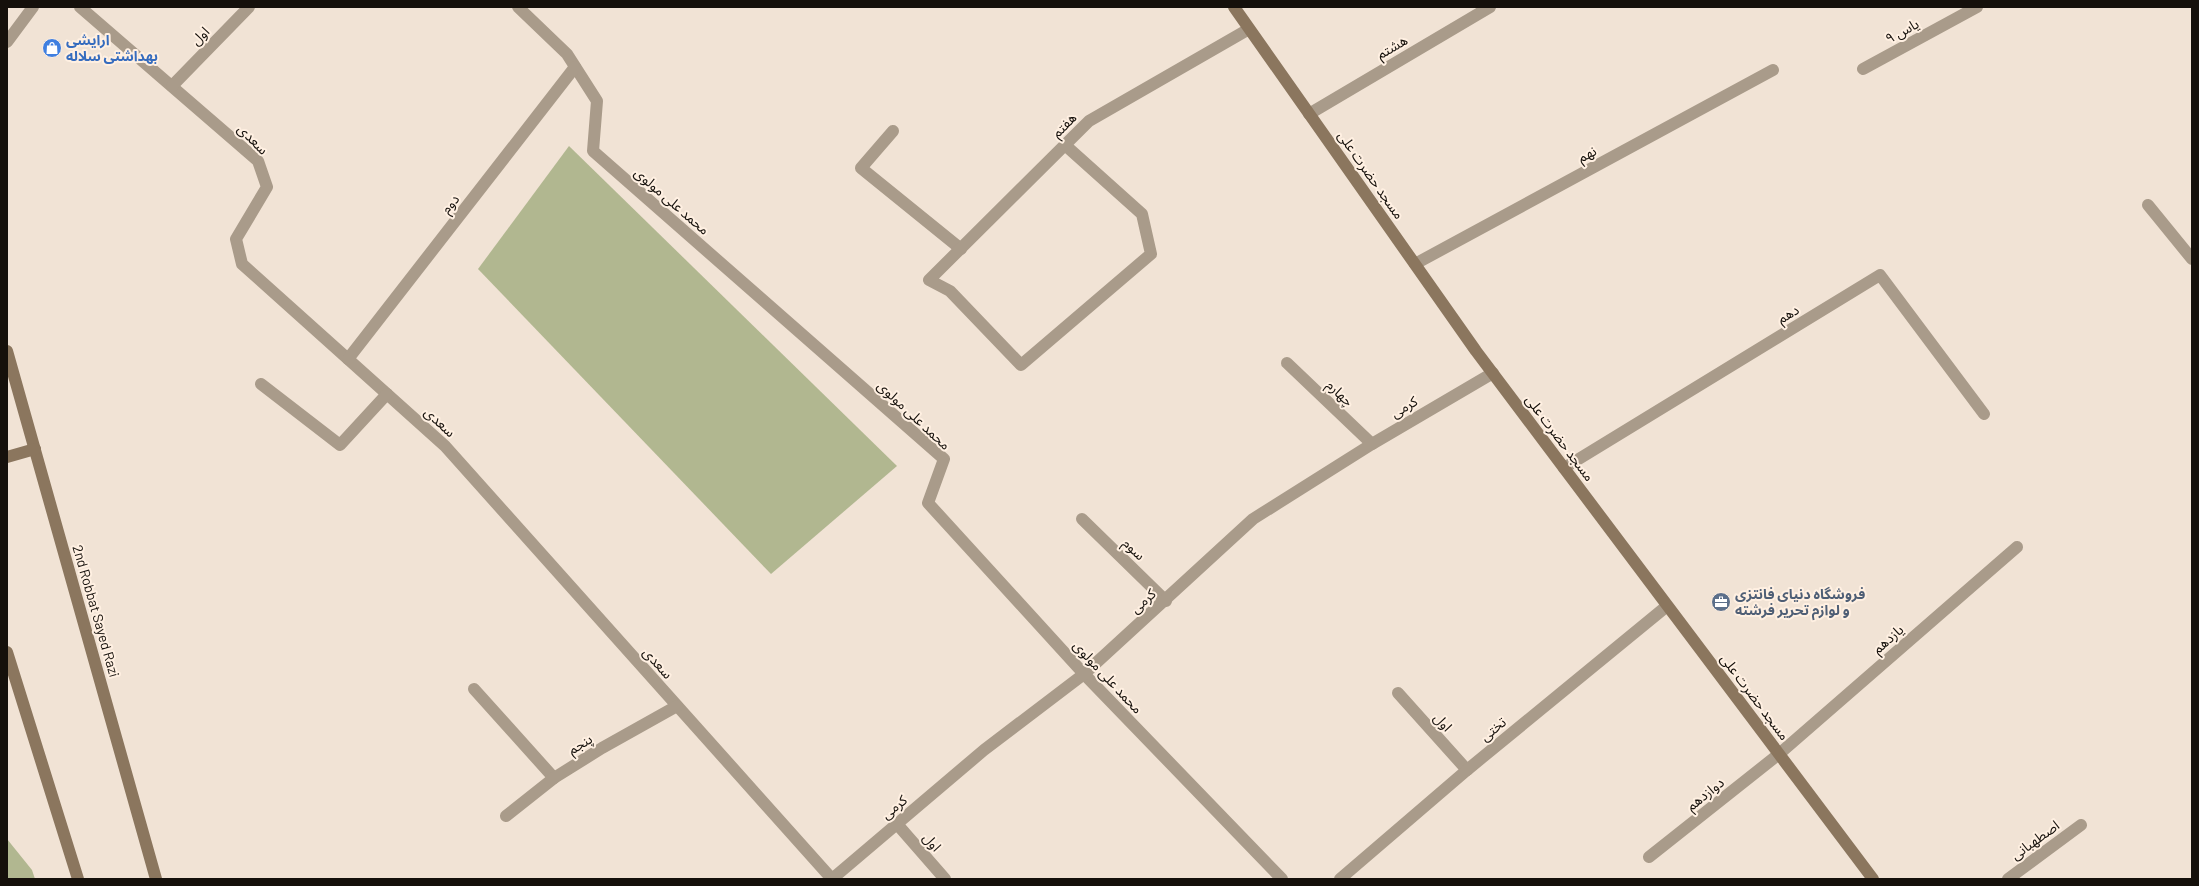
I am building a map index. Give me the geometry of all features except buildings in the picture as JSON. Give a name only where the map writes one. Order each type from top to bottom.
[{"type":"street","points":[[7,42],[33,7]]},
{"type":"street","name":"سعدی","points":[[80,7],[258,161],[267,187],[236,239],[242,264],[445,446],[832,879]]},
{"type":"street","name":"اول","points":[[172,86],[250,7]]},
{"type":"street","name":"محمد علی مولوی","points":[[518,7],[567,54],[597,101],[593,151],[944,459],[928,503],[1084,674],[1282,879]]},
{"type":"street","name":"مسجد حضرت علی","points":[[1234,7],[1493,373],[1873,879]]},
{"type":"street","name":"هشتم","points":[[1309,114],[1490,7]]},
{"type":"street","name":"یاس ۹","points":[[1863,69],[1977,7]]},
{"type":"street","name":"هفتم","points":[[1065,145],[1142,214],[1151,254],[1021,365],[950,291],[929,280],[1089,121],[1249,29]]},
{"type":"street","name":"دوم","points":[[348,359],[575,67]]},
{"type":"street","name":"نهم","points":[[1415,264],[1773,70]]},
{"type":"street","points":[[893,132],[861,168],[961,249]]},
{"type":"street","points":[[2148,205],[2192,259]]},
{"type":"street","name":"دهم","points":[[1564,468],[1880,275],[1984,414]]},
{"type":"street","name":"2nd Robbat Sayed Razi","points":[[7,351],[156,879]]},
{"type":"street","name":"چهارم","points":[[1287,363],[1372,444]]},
{"type":"street","name":"کرمی","points":[[832,879],[984,750],[1084,674],[1166,601],[1253,519],[1372,444],[1493,373]]},
{"type":"street","points":[[261,384],[340,445],[388,394]]},
{"type":"street","points":[[7,457],[35,449]]},
{"type":"street","name":"سوم","points":[[1082,519],[1166,601]]},
{"type":"street","name":"یازدهم","points":[[1779,754],[2017,547]]},
{"type":"street","name":"تختی","points":[[1340,879],[1467,770],[1668,606]]},
{"type":"street","points":[[7,652],[78,879]]},
{"type":"street","points":[[474,689],[554,778]]},
{"type":"street","name":"اول","points":[[1398,693],[1467,770]]},
{"type":"street","name":"پنجم","points":[[506,816],[554,778],[602,748],[677,706]]},
{"type":"street","name":"دوازدهم","points":[[1649,857],[1779,754]]},
{"type":"street","name":"اول","points":[[897,824],[945,879]]},
{"type":"street","name":"اصطهبانی","points":[[2008,879],[2081,825]]},
{"type":"green space","points":[[569,146],[897,466],[771,574],[478,269]]},
{"type":"green space","points":[[7,839],[32,870],[35,879],[7,879]]},
{"type":"place","name":"ارایشی بهداشتی سلاله","points":[[52,48]]},
{"type":"place","name":"فروشگاه دنیای فانتزی و لوازم تحریر فرشته","points":[[1721,602]]}]
